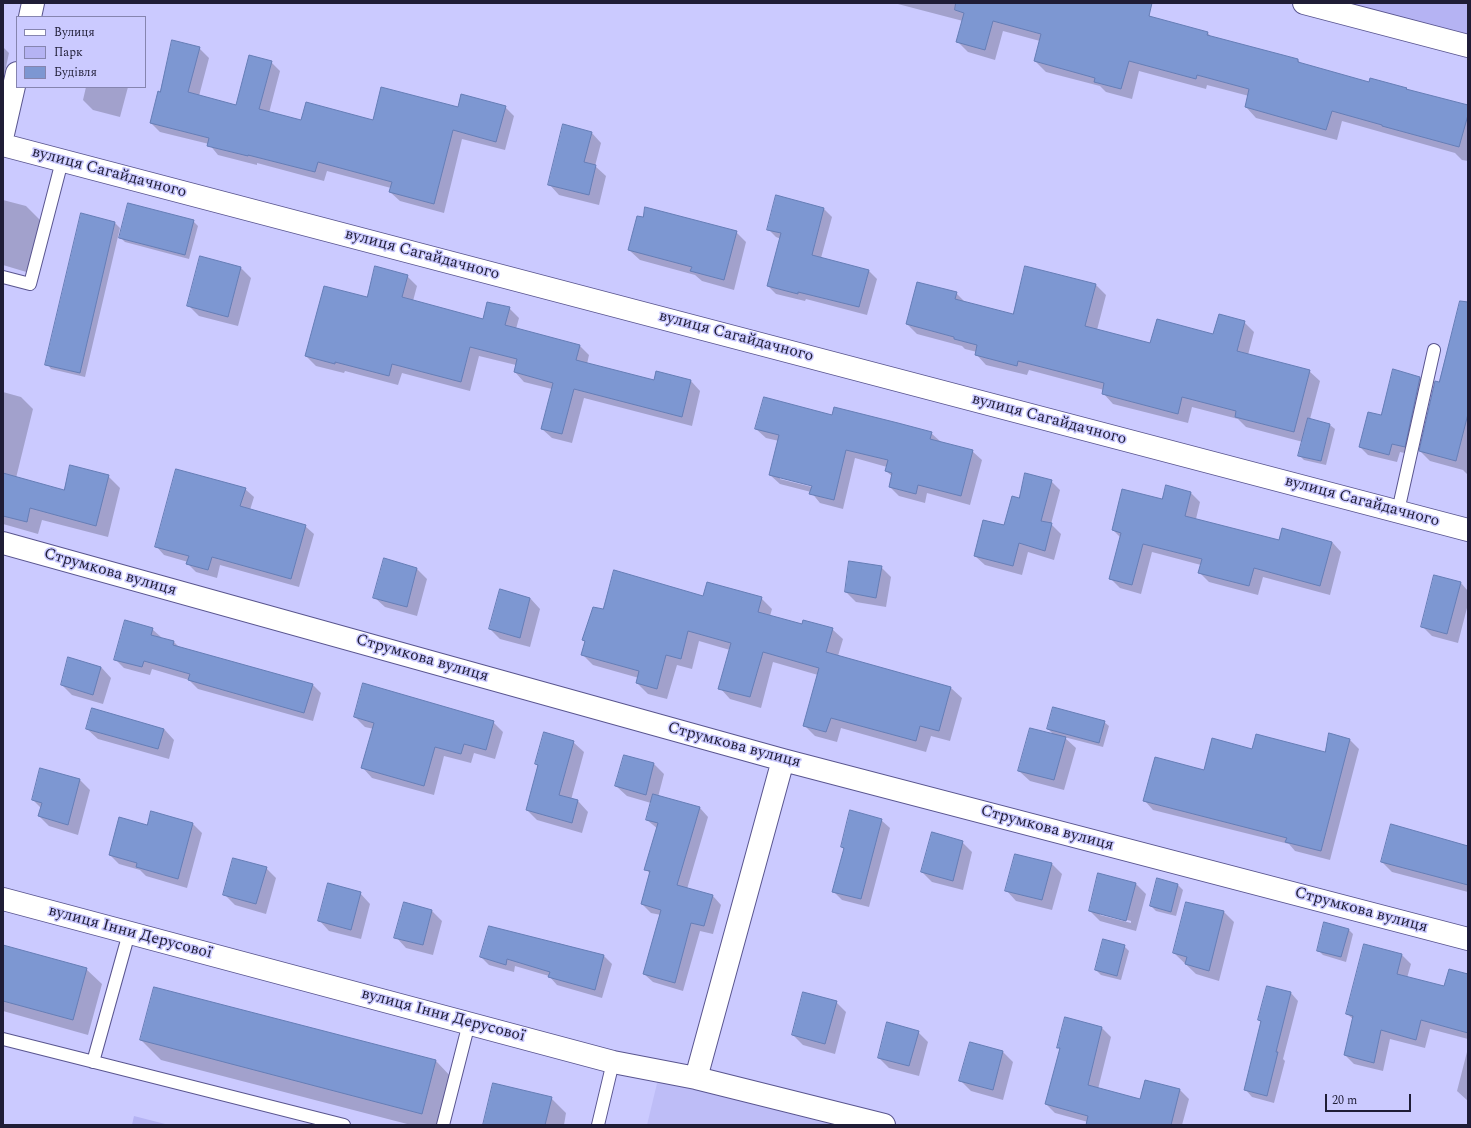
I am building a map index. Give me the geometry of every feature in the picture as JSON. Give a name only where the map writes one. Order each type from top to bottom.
[{"type":"street","points":[[30,16],[33,3]]},
{"type":"street","points":[[1304,3],[1468,46]]},
{"type":"street","points":[[3,134],[16,77]]},
{"type":"street","name":"вулиця Сагайдачного","points":[[3,145],[1468,530]]},
{"type":"street","name":"Струмкова вулиця","points":[[3,543],[783,760],[1468,939]]},
{"type":"street","points":[[696,1078],[783,760]]},
{"type":"street","name":"вулиця Інни Дерусової","points":[[3,899],[613,1062],[696,1078],[884,1125]]},
{"type":"lane","points":[[3,277],[30,284],[62,161]]},
{"type":"lane","points":[[1398,511],[1434,350]]},
{"type":"lane","points":[[93,1062],[129,933]]},
{"type":"lane","points":[[443,1125],[469,1023]]},
{"type":"lane","points":[[3,1039],[344,1125]]},
{"type":"lane","points":[[598,1125],[613,1062]]},
{"type":"shaded area","points":[[660,1071],[884,1125],[647,1125]]},
{"type":"green space","points":[[1303,3],[1468,3],[1468,46]]},
{"type":"green space","points":[[134,1116],[169,1125],[132,1125]]},
{"type":"building","points":[[956,3],[1152,3],[1149,16],[1208,32],[1207,35],[1298,59],[1298,62],[1369,82],[1370,78],[1468,105],[1468,115],[1459,147],[1332,111],[1326,130],[1245,107],[1249,89],[1197,75],[1196,79],[1129,61],[1121,89],[1094,82],[1095,78],[1034,61],[1041,34],[993,21],[985,50],[956,42],[964,13],[955,10]]},
{"type":"building","points":[[172,40],[200,47],[188,92],[236,105],[249,55],[272,61],[259,109],[301,120],[306,102],[373,120],[381,87],[458,107],[461,94],[506,106],[496,142],[453,130],[434,204],[389,192],[392,182],[318,162],[315,172],[248,156],[207,146],[209,138],[150,123],[158,91],[160,92]]},
{"type":"building","points":[[563,124],[592,132],[584,162],[596,165],[589,195],[548,185]]},
{"type":"building","points":[[776,195],[824,208],[812,255],[869,270],[859,307],[767,286],[781,233],[767,230]]},
{"type":"building","points":[[128,203],[194,220],[185,255],[119,238]]},
{"type":"building","points":[[645,207],[737,231],[724,280],[690,271],[692,267],[628,250],[637,216],[643,217]]},
{"type":"building","points":[[81,213],[115,222],[80,373],[45,365]]},
{"type":"building","points":[[200,256],[241,267],[228,317],[187,306]]},
{"type":"building","points":[[375,266],[408,275],[402,297],[483,319],[487,302],[510,307],[505,325],[580,345],[576,360],[654,380],[656,371],[691,380],[682,417],[574,389],[562,434],[541,429],[553,383],[514,372],[517,359],[470,347],[461,382],[392,364],[389,376],[305,356],[324,286],[367,297]]},
{"type":"building","points":[[1025,266],[1096,284],[1085,326],[1150,343],[1157,319],[1213,334],[1219,314],[1245,321],[1237,351],[1310,370],[1294,432],[1235,417],[1236,411],[1182,397],[1178,414],[1102,394],[1104,383],[1018,361],[1017,366],[975,355],[977,345],[906,324],[917,282],[957,292],[955,299],[1013,314]]},
{"type":"building","points":[[1460,301],[1468,302],[1468,414],[1456,461],[1419,451],[1435,381],[1439,382]]},
{"type":"building","points":[[1393,369],[1420,377],[1405,447],[1392,444],[1389,455],[1359,447],[1368,412],[1381,415]]},
{"type":"building","points":[[764,397],[832,415],[834,407],[898,423],[932,432],[930,439],[973,450],[961,496],[918,485],[916,494],[889,487],[892,473],[885,471],[888,460],[846,450],[834,500],[809,494],[812,486],[769,475],[779,435],[755,429]]},
{"type":"building","points":[[1308,418],[1330,424],[1321,461],[1298,456]]},
{"type":"building","points":[[70,465],[109,475],[96,526],[30,508],[27,522],[3,516],[3,473],[64,490]]},
{"type":"building","points":[[176,469],[246,488],[240,506],[306,525],[291,579],[212,557],[208,570],[186,564],[189,556],[155,547]]},
{"type":"building","points":[[1025,473],[1052,480],[1041,521],[1052,523],[1045,551],[1019,543],[1013,566],[974,556],[983,520],[1004,525],[1012,496],[1019,498]]},
{"type":"building","points":[[1166,485],[1191,492],[1185,516],[1279,540],[1282,528],[1332,542],[1320,586],[1254,568],[1249,586],[1198,573],[1202,559],[1143,544],[1132,585],[1109,579],[1121,533],[1112,530],[1122,489],[1162,499]]},
{"type":"building","points":[[384,558],[417,568],[407,607],[373,598]]},
{"type":"building","points":[[849,561],[882,566],[876,598],[845,592]]},
{"type":"building","points":[[614,570],[703,596],[707,582],[762,597],[758,612],[802,624],[803,620],[833,628],[826,652],[951,687],[939,731],[920,726],[916,741],[831,718],[826,732],[803,726],[819,668],[763,652],[750,697],[718,689],[731,643],[688,631],[681,659],[666,655],[657,689],[636,683],[639,671],[581,655],[585,641],[582,640],[593,607],[603,609]]},
{"type":"building","points":[[1434,575],[1461,582],[1447,634],[1421,627]]},
{"type":"building","points":[[500,589],[530,598],[520,638],[489,629]]},
{"type":"building","points":[[125,620],[153,628],[151,635],[174,641],[173,645],[313,684],[304,713],[188,680],[190,674],[144,661],[142,667],[114,660]]},
{"type":"building","points":[[68,657],[101,667],[93,695],[61,685]]},
{"type":"building","points":[[363,683],[494,721],[486,750],[464,744],[461,754],[435,747],[424,786],[361,768],[374,723],[354,717]]},
{"type":"building","points":[[1053,707],[1105,721],[1099,743],[1047,729]]},
{"type":"building","points":[[92,708],[164,729],[158,749],[86,729]]},
{"type":"building","points":[[1030,728],[1066,737],[1054,780],[1018,771]]},
{"type":"building","points":[[544,732],[574,741],[559,795],[578,800],[572,823],[526,810],[538,765],[535,764]]},
{"type":"building","points":[[1329,733],[1350,739],[1321,851],[1285,842],[1287,838],[1143,801],[1155,757],[1204,770],[1212,738],[1252,749],[1256,734],[1325,752]]},
{"type":"building","points":[[624,755],[654,763],[646,795],[615,786]]},
{"type":"building","points":[[40,768],[80,779],[68,825],[38,816],[42,803],[32,800]]},
{"type":"building","points":[[653,794],[700,807],[677,885],[713,895],[704,926],[691,923],[675,983],[643,974],[661,910],[641,904],[650,871],[644,870],[658,823],[646,820]]},
{"type":"building","points":[[850,810],[882,819],[861,899],[832,892],[844,848],[841,847]]},
{"type":"building","points":[[151,811],[193,823],[178,879],[136,867],[137,863],[109,855],[119,817],[147,825]]},
{"type":"building","points":[[1391,824],[1468,846],[1468,885],[1381,862]]},
{"type":"building","points":[[932,832],[963,841],[953,881],[921,872]]},
{"type":"building","points":[[1015,854],[1052,863],[1042,900],[1005,891]]},
{"type":"building","points":[[233,858],[267,867],[256,904],[223,895]]},
{"type":"building","points":[[1098,873],[1136,883],[1126,921],[1089,911]]},
{"type":"building","points":[[1157,878],[1178,884],[1171,912],[1150,906]]},
{"type":"building","points":[[328,883],[361,892],[351,930],[318,921]]},
{"type":"building","points":[[404,902],[432,910],[423,945],[394,938]]},
{"type":"building","points":[[1186,902],[1224,911],[1209,971],[1185,964],[1187,957],[1173,953]]},
{"type":"building","points":[[1324,922],[1349,929],[1341,957],[1317,951]]},
{"type":"building","points":[[489,926],[604,955],[595,990],[548,977],[550,972],[507,959],[506,965],[480,957]]},
{"type":"building","points":[[1103,939],[1125,945],[1117,976],[1095,970]]},
{"type":"building","points":[[1364,944],[1402,954],[1397,974],[1444,986],[1449,969],[1468,974],[1468,1033],[1421,1020],[1416,1040],[1381,1030],[1374,1063],[1344,1055],[1353,1016],[1346,1014]]},
{"type":"building","points":[[3,945],[87,968],[73,1020],[3,1001]]},
{"type":"building","points":[[1267,986],[1291,992],[1267,1096],[1244,1090],[1261,1021],[1258,1020]]},
{"type":"building","points":[[154,987],[436,1060],[422,1114],[140,1040]]},
{"type":"building","points":[[803,992],[837,1001],[825,1044],[792,1035]]},
{"type":"building","points":[[1065,1017],[1102,1027],[1088,1085],[1140,1099],[1145,1080],[1180,1089],[1171,1125],[1086,1125],[1088,1116],[1045,1104],[1060,1048],[1057,1048]]},
{"type":"building","points":[[887,1022],[919,1031],[909,1066],[878,1058]]},
{"type":"building","points":[[970,1042],[1003,1051],[993,1090],[959,1081]]},
{"type":"building","points":[[493,1083],[552,1097],[545,1125],[483,1125]]}]
